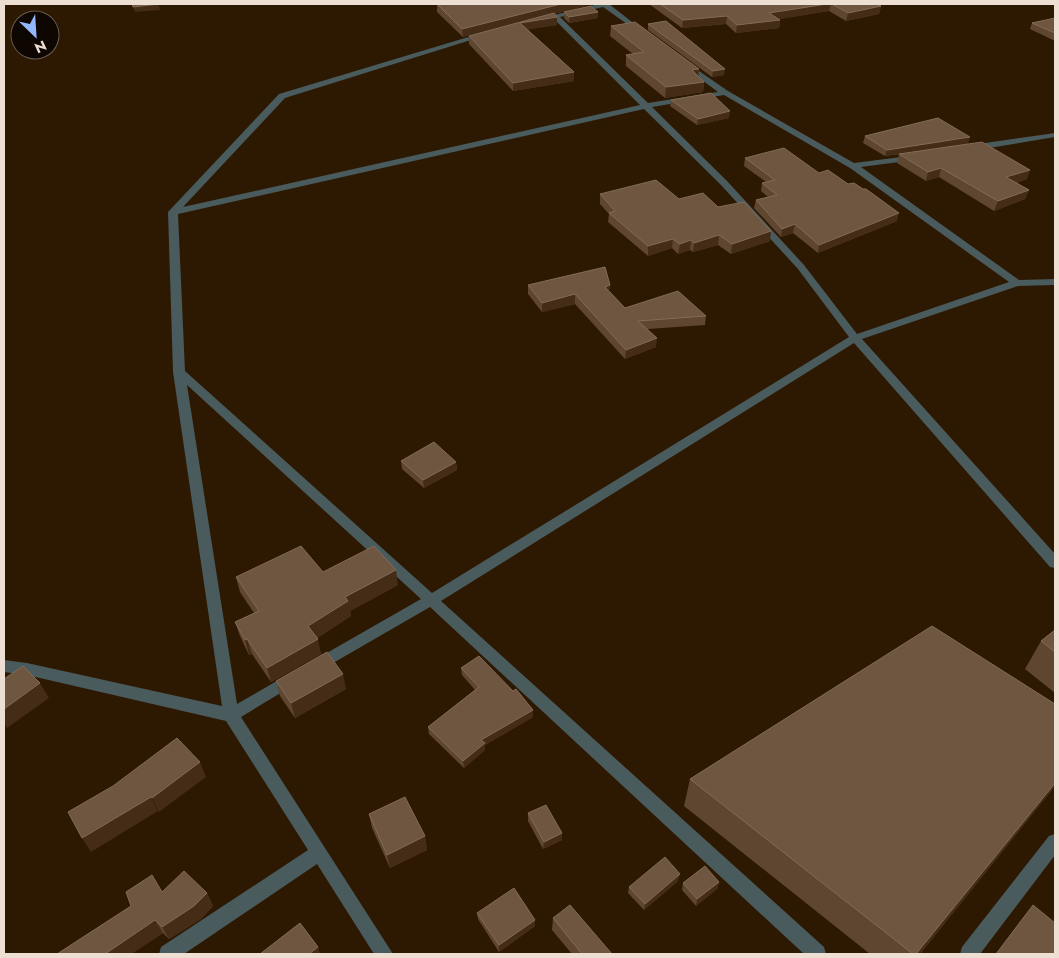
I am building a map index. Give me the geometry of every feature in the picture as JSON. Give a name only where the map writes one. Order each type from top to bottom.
[{"type":"street","points":[[531,22],[605,4],[650,37]]},
{"type":"street","points":[[555,16],[724,183],[801,266],[855,338],[1055,563]]},
{"type":"street","points":[[384,954],[231,715],[179,372],[173,212],[282,96],[496,30]]},
{"type":"street","points":[[680,59],[725,93],[853,166],[1017,283]]},
{"type":"street","points":[[173,212],[644,106],[725,93]]},
{"type":"street","points":[[959,150],[1055,135]]},
{"type":"street","points":[[853,166],[920,156]]},
{"type":"street","points":[[4,666],[231,715],[431,600],[855,338],[1017,283],[1055,282]]},
{"type":"street","points":[[179,372],[817,954]]},
{"type":"street","points":[[969,954],[1055,842]]},
{"type":"street","points":[[168,954],[319,853]]},
{"type":"building","points":[[132,4],[159,4],[133,7]]},
{"type":"building","points":[[437,4],[561,4],[462,29]]},
{"type":"building","points":[[660,4],[827,4],[769,13],[780,20],[737,25],[727,16],[683,20]]},
{"type":"building","points":[[832,4],[876,4],[881,6],[848,13]]},
{"type":"building","points":[[591,6],[598,12],[569,17],[564,12]]},
{"type":"building","points":[[554,13],[557,17],[520,23],[574,72],[513,83],[469,36]]},
{"type":"building","points":[[1055,18],[1055,33],[1032,23]]},
{"type":"building","points":[[666,21],[725,69],[713,71],[648,24]]},
{"type":"building","points":[[635,22],[699,69],[692,70],[704,82],[666,87],[626,55],[644,52],[611,26]]},
{"type":"building","points":[[711,93],[730,111],[698,119],[671,100]]},
{"type":"building","points":[[938,118],[970,137],[887,150],[865,136]]},
{"type":"building","points":[[982,142],[1030,170],[1006,177],[1029,190],[998,201],[941,168],[928,172],[899,154]]},
{"type":"building","points":[[784,148],[819,173],[828,170],[848,184],[854,183],[866,189],[899,213],[819,245],[795,224],[782,229],[756,200],[777,195],[762,183],[775,180],[745,158]]},
{"type":"building","points":[[656,180],[679,199],[703,193],[718,207],[744,202],[771,231],[732,244],[719,235],[694,243],[691,240],[680,244],[673,239],[648,246],[609,213],[615,211],[600,194]]},
{"type":"building","points":[[605,267],[610,285],[605,287],[625,308],[678,291],[706,316],[638,321],[657,338],[626,350],[575,294],[542,303],[528,285]]},
{"type":"building","points":[[434,442],[456,462],[423,480],[401,461]]},
{"type":"building","points":[[301,546],[323,572],[374,546],[396,570],[345,597],[348,601],[308,626],[318,639],[267,668],[247,639],[245,640],[235,622],[259,611],[236,577]]},
{"type":"building","points":[[932,626],[1055,704],[1055,783],[916,954],[913,954],[690,779]]},
{"type":"building","points":[[1055,630],[1055,652],[1041,641]]},
{"type":"building","points":[[327,652],[343,674],[291,703],[276,681]]},
{"type":"building","points":[[479,656],[513,691],[516,689],[533,710],[481,740],[485,743],[463,761],[428,727],[479,687],[461,668]]},
{"type":"building","points":[[23,666],[40,683],[4,709],[4,679]]},
{"type":"building","points":[[177,738],[200,762],[152,798],[82,838],[68,812],[113,786]]},
{"type":"building","points":[[405,797],[425,836],[387,855],[369,814]]},
{"type":"building","points":[[546,805],[562,833],[544,842],[528,813]]},
{"type":"building","points":[[665,857],[680,874],[645,904],[629,887]]},
{"type":"building","points":[[705,866],[719,882],[697,899],[683,883]]},
{"type":"building","points":[[184,871],[207,893],[194,906],[162,927],[155,920],[105,954],[57,954],[131,906],[126,892],[152,875],[162,892]]},
{"type":"building","points":[[514,888],[535,920],[499,945],[477,913]]},
{"type":"building","points":[[570,905],[612,954],[582,954],[553,918]]},
{"type":"building","points":[[1033,905],[1055,923],[1055,954],[996,954]]},
{"type":"building","points":[[300,923],[318,947],[309,954],[260,954]]}]
